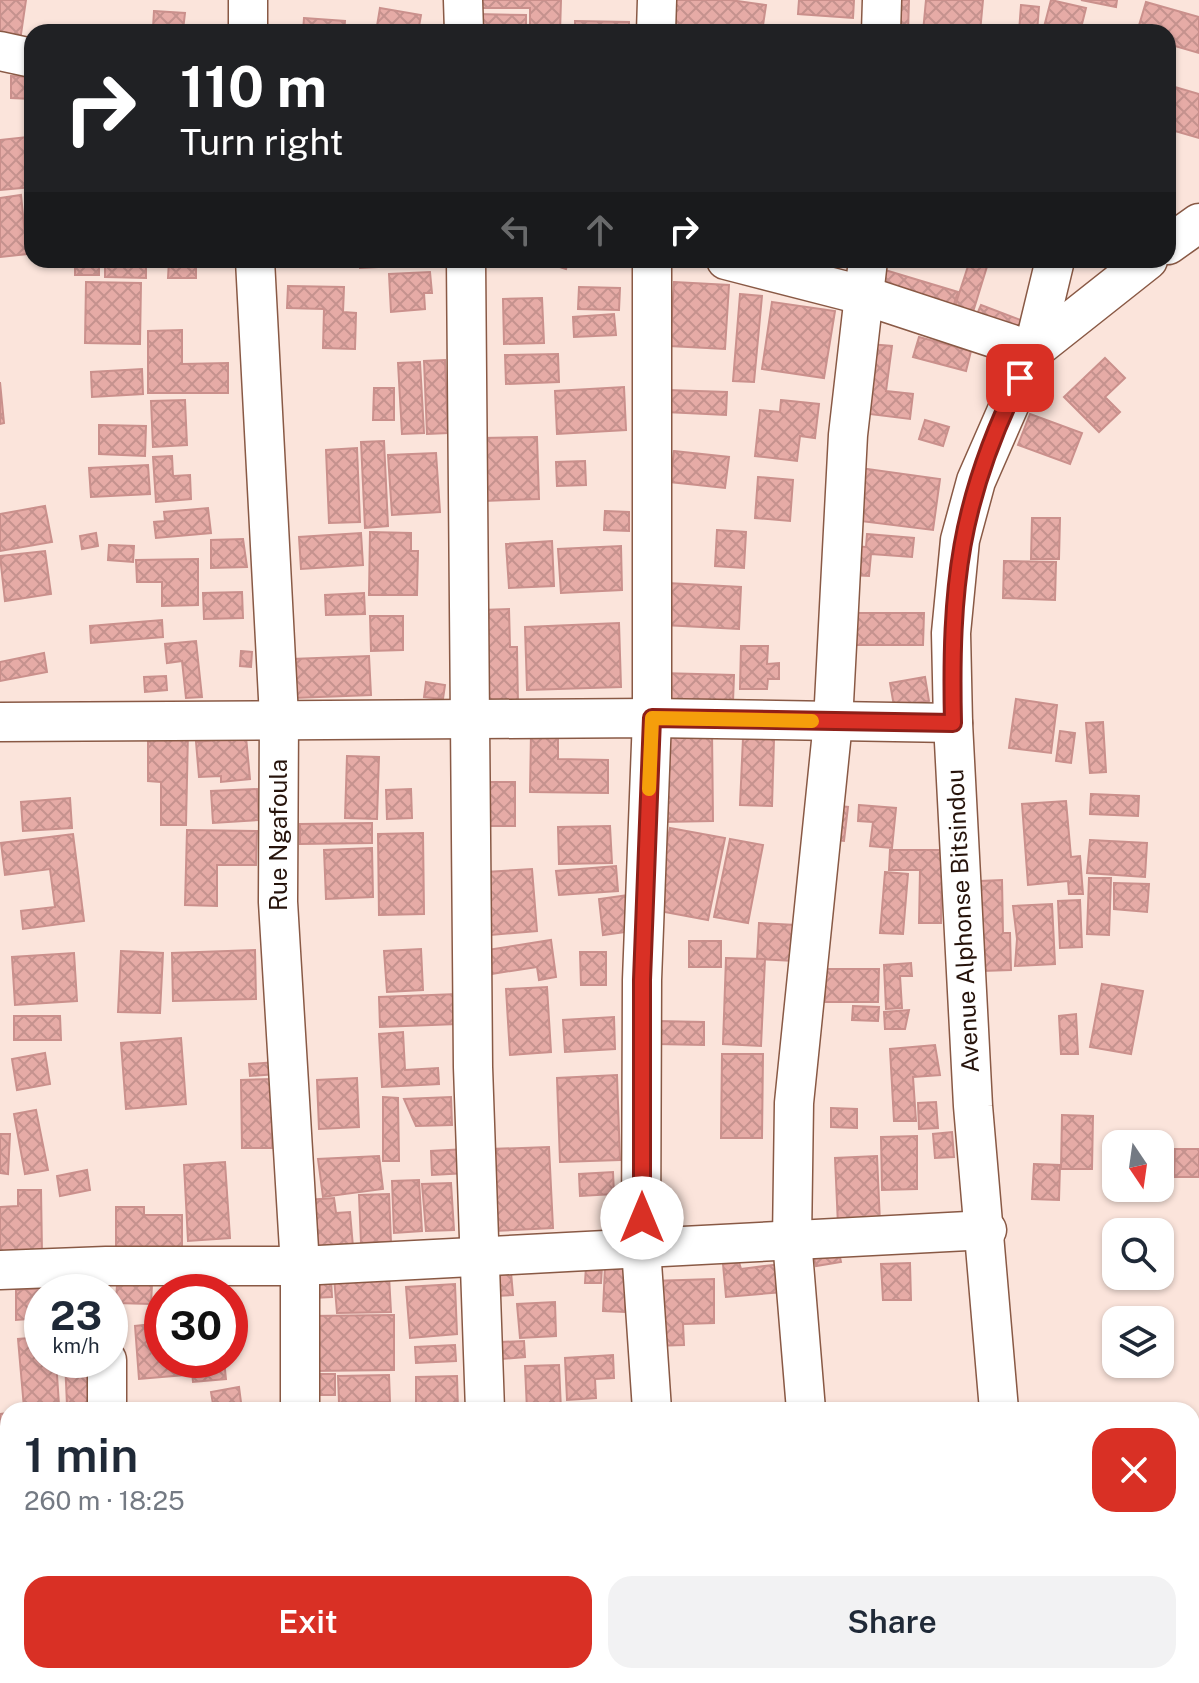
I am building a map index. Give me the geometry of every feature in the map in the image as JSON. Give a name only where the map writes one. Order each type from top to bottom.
[{"type":"street","points":[[248,0],[248,24]]},
{"type":"street","points":[[463,0],[464,24]]},
{"type":"street","points":[[656,24],[657,0]]},
{"type":"street","points":[[881,24],[882,0]]},
{"type":"street","points":[[0,51],[24,56]]},
{"type":"street","points":[[1176,239],[1199,223]]},
{"type":"street","name":"Rue Ngafoula","points":[[255,268],[279,717],[278,902],[300,1266],[300,1402]]},
{"type":"street","points":[[466,268],[473,1067],[485,1402]]},
{"type":"street","points":[[651,1402],[641,1248],[642,980],[652,718],[652,268]]},
{"type":"street","points":[[789,268],[867,278],[1033,351],[1053,268]]},
{"type":"street","name":"Avenue Alphonse Bitsindou","points":[[998,1402],[987,1230],[968,1028],[953,723],[951,633],[960,540],[976,481],[1033,351],[1138,268]]},
{"type":"street","points":[[805,1402],[792,1240],[791,1174],[801,1009],[833,722],[848,435],[867,278]]},
{"type":"street","points":[[0,722],[279,717],[953,723]]},
{"type":"street","points":[[128,1278],[481,1254],[987,1230]]},
{"type":"street","points":[[0,1270],[47,1274]]},
{"type":"street","points":[[107,1378],[107,1402]]},
{"type":"building","points":[[0,0],[26,0],[20,41],[0,39]]},
{"type":"building","points":[[473,0],[561,0],[560,24],[530,24],[530,8],[473,8]]},
{"type":"building","points":[[676,0],[730,0],[766,5],[763,24],[672,24]]},
{"type":"building","points":[[799,0],[854,0],[853,18],[798,14]]},
{"type":"building","points":[[890,0],[909,0],[908,24],[890,24]]},
{"type":"building","points":[[926,0],[983,0],[981,24],[924,24]]},
{"type":"building","points":[[1051,0],[1086,8],[1082,24],[1045,24]]},
{"type":"building","points":[[1081,0],[1117,0],[1116,7]]},
{"type":"building","points":[[1146,2],[1199,17],[1199,53],[1176,46],[1176,24],[1139,24]]},
{"type":"building","points":[[1021,5],[1039,7],[1038,24],[1020,24]]},
{"type":"building","points":[[380,8],[421,15],[419,24],[377,24]]},
{"type":"building","points":[[154,11],[185,13],[184,24],[153,24]]},
{"type":"building","points":[[477,14],[526,15],[526,24],[477,24]]},
{"type":"building","points":[[304,18],[345,21],[345,24],[304,24]]},
{"type":"building","points":[[575,21],[629,22],[629,24],[575,24]]},
{"type":"building","points":[[11,76],[24,77],[24,99],[11,98]]},
{"type":"building","points":[[1176,87],[1199,94],[1199,138],[1176,131]]},
{"type":"building","points":[[24,137],[24,188],[0,190],[0,140]]},
{"type":"building","points":[[21,195],[24,254],[0,257],[0,198]]},
{"type":"building","points":[[75,268],[99,268],[99,275],[75,275]]},
{"type":"building","points":[[105,268],[146,268],[146,278],[105,277]]},
{"type":"building","points":[[169,268],[196,268],[196,278],[168,278]]},
{"type":"building","points":[[967,268],[987,268],[973,312],[955,306]]},
{"type":"building","points":[[885,270],[958,292],[950,316],[878,294]]},
{"type":"building","points":[[430,272],[432,293],[424,293],[425,309],[391,312],[389,274]]},
{"type":"building","points":[[86,282],[141,283],[140,344],[85,343]]},
{"type":"building","points":[[674,282],[729,285],[725,349],[670,346]]},
{"type":"building","points":[[288,286],[344,287],[343,312],[356,313],[355,349],[323,348],[324,309],[287,308]]},
{"type":"building","points":[[579,287],[620,288],[619,310],[578,309]]},
{"type":"building","points":[[740,294],[762,296],[754,382],[733,381]]},
{"type":"building","points":[[542,298],[544,343],[504,344],[503,299]]},
{"type":"building","points":[[772,302],[835,311],[824,378],[762,369]]},
{"type":"building","points":[[981,305],[1034,325],[1028,341],[974,321]]},
{"type":"building","points":[[614,314],[616,335],[574,337],[573,317]]},
{"type":"building","points":[[182,330],[182,364],[228,363],[228,393],[148,393],[148,331]]},
{"type":"building","points":[[919,337],[971,351],[966,371],[913,357]]},
{"type":"building","points":[[869,344],[892,346],[886,391],[913,394],[910,419],[861,413]]},
{"type":"building","points":[[558,354],[559,382],[506,384],[505,355]]},
{"type":"building","points":[[1105,358],[1125,378],[1105,397],[1120,412],[1099,432],[1064,397]]},
{"type":"building","points":[[445,360],[448,433],[427,434],[424,361]]},
{"type":"building","points":[[420,362],[424,433],[402,434],[398,363]]},
{"type":"building","points":[[142,369],[143,394],[92,397],[91,372]]},
{"type":"building","points":[[0,382],[4,423],[0,424]]},
{"type":"building","points":[[624,387],[626,430],[557,434],[555,391]]},
{"type":"building","points":[[374,388],[394,388],[394,420],[373,420]]},
{"type":"building","points":[[667,390],[727,392],[726,415],[666,412]]},
{"type":"building","points":[[185,400],[187,445],[153,447],[151,401]]},
{"type":"building","points":[[781,400],[819,404],[815,438],[800,436],[797,461],[755,456],[760,410],[780,412]]},
{"type":"building","points":[[1030,414],[1082,433],[1070,464],[1018,445]]},
{"type":"building","points":[[925,420],[949,427],[943,446],[919,439]]},
{"type":"building","points":[[99,425],[146,426],[145,456],[99,454]]},
{"type":"building","points":[[537,437],[539,499],[483,501],[481,438]]},
{"type":"building","points":[[384,441],[388,526],[365,528],[361,442]]},
{"type":"building","points":[[357,448],[360,522],[329,523],[326,450]]},
{"type":"building","points":[[674,451],[729,457],[725,488],[670,482]]},
{"type":"building","points":[[436,453],[440,512],[392,515],[388,455]]},
{"type":"building","points":[[172,456],[173,476],[190,475],[191,499],[156,502],[153,457]]},
{"type":"building","points":[[585,461],[586,485],[557,486],[556,462]]},
{"type":"building","points":[[148,465],[150,494],[91,497],[89,468]]},
{"type":"building","points":[[860,468],[940,479],[933,530],[852,520]]},
{"type":"building","points":[[758,477],[793,480],[790,521],[755,518]]},
{"type":"building","points":[[45,506],[52,542],[0,551],[0,514]]},
{"type":"building","points":[[208,508],[211,533],[156,538],[154,522],[165,521],[164,512]]},
{"type":"building","points":[[605,511],[629,512],[629,531],[604,530]]},
{"type":"building","points":[[1032,518],[1060,518],[1059,559],[1031,559]]},
{"type":"building","points":[[717,530],[746,532],[744,568],[715,566]]},
{"type":"building","points":[[370,532],[411,533],[411,551],[418,551],[417,595],[369,595]]},
{"type":"building","points":[[96,533],[98,546],[82,549],[80,536]]},
{"type":"building","points":[[361,533],[363,565],[301,569],[299,537]]},
{"type":"building","points":[[867,534],[914,538],[912,557],[871,554],[869,576],[851,575],[853,546],[866,547]]},
{"type":"building","points":[[243,539],[247,567],[211,568],[211,540]]},
{"type":"building","points":[[552,541],[554,586],[509,588],[506,544]]},
{"type":"building","points":[[109,545],[134,546],[133,562],[108,560]]},
{"type":"building","points":[[621,546],[622,590],[561,593],[558,549]]},
{"type":"building","points":[[45,551],[51,594],[5,601],[0,556]]},
{"type":"building","points":[[198,559],[198,605],[162,606],[162,582],[137,582],[136,560]]},
{"type":"building","points":[[1004,561],[1056,562],[1055,600],[1003,598]]},
{"type":"building","points":[[667,583],[741,587],[739,629],[664,625]]},
{"type":"building","points":[[242,592],[243,618],[204,619],[203,593]]},
{"type":"building","points":[[364,593],[365,614],[326,615],[325,595]]},
{"type":"building","points":[[509,609],[510,647],[517,647],[518,704],[485,705],[482,610]]},
{"type":"building","points":[[844,613],[924,613],[923,645],[845,645]]},
{"type":"building","points":[[370,616],[403,616],[403,650],[371,651]]},
{"type":"building","points":[[162,620],[163,637],[91,643],[90,626]]},
{"type":"building","points":[[619,623],[621,687],[527,690],[525,627]]},
{"type":"building","points":[[196,641],[202,697],[186,698],[182,661],[167,663],[165,644]]},
{"type":"building","points":[[741,646],[768,646],[767,664],[779,663],[779,679],[768,679],[767,689],[740,689]]},
{"type":"building","points":[[241,651],[252,652],[251,667],[240,666]]},
{"type":"building","points":[[44,653],[47,672],[0,681],[0,662]]},
{"type":"building","points":[[369,656],[371,695],[294,698],[292,659]]},
{"type":"building","points":[[660,673],[734,675],[733,702],[660,700]]},
{"type":"building","points":[[166,676],[167,690],[145,692],[144,677]]},
{"type":"building","points":[[925,677],[929,701],[894,706],[890,683]]},
{"type":"building","points":[[426,682],[445,685],[443,699],[424,697]]},
{"type":"building","points":[[1016,699],[1057,705],[1051,753],[1009,748]]},
{"type":"building","points":[[1103,722],[1106,772],[1090,773],[1086,723]]},
{"type":"building","points":[[712,731],[713,821],[661,822],[659,732]]},
{"type":"building","points":[[1060,731],[1075,733],[1071,763],[1056,761]]},
{"type":"building","points":[[148,732],[188,732],[186,825],[161,825],[161,782],[148,781]]},
{"type":"building","points":[[531,733],[558,734],[558,759],[608,760],[608,793],[530,792]]},
{"type":"building","points":[[246,737],[250,779],[221,782],[221,776],[199,777],[196,742]]},
{"type":"building","points":[[743,738],[774,739],[772,806],[740,805]]},
{"type":"building","points":[[347,756],[379,757],[377,819],[345,818]]},
{"type":"building","points":[[480,782],[515,782],[515,826],[480,826]]},
{"type":"building","points":[[257,789],[259,820],[213,823],[211,791]]},
{"type":"building","points":[[411,789],[412,818],[387,819],[386,790]]},
{"type":"building","points":[[1091,794],[1139,796],[1138,816],[1090,814]]},
{"type":"building","points":[[70,798],[72,828],[23,831],[21,802]]},
{"type":"building","points":[[1066,801],[1071,857],[1080,856],[1083,894],[1069,894],[1068,881],[1028,885],[1022,804]]},
{"type":"building","points":[[830,805],[848,807],[844,841],[827,839]]},
{"type":"building","points":[[859,805],[896,808],[892,848],[870,846],[873,822],[858,821]]},
{"type":"building","points":[[372,823],[372,843],[300,844],[300,824]]},
{"type":"building","points":[[610,826],[612,863],[559,864],[558,827]]},
{"type":"building","points":[[670,828],[725,838],[708,920],[654,910]]},
{"type":"building","points":[[187,830],[257,831],[256,865],[217,865],[217,906],[185,905]]},
{"type":"building","points":[[423,833],[424,914],[379,915],[378,834]]},
{"type":"building","points":[[73,834],[84,921],[23,929],[21,911],[55,907],[50,869],[5,875],[1,843]]},
{"type":"building","points":[[730,839],[763,845],[748,923],[714,917]]},
{"type":"building","points":[[1090,840],[1147,843],[1145,877],[1087,873]]},
{"type":"building","points":[[372,848],[373,897],[326,899],[324,850]]},
{"type":"building","points":[[890,850],[942,850],[941,923],[919,923],[920,870],[889,870]]},
{"type":"building","points":[[616,866],[618,891],[559,895],[556,871]]},
{"type":"building","points":[[532,869],[537,931],[491,935],[486,872]]},
{"type":"building","points":[[885,872],[908,874],[903,934],[880,933]]},
{"type":"building","points":[[1089,878],[1111,878],[1109,935],[1087,934]]},
{"type":"building","points":[[1002,880],[1003,933],[1010,933],[1011,970],[982,971],[980,881]]},
{"type":"building","points":[[1114,883],[1149,884],[1147,912],[1114,909]]},
{"type":"building","points":[[629,895],[633,931],[603,935],[599,899]]},
{"type":"building","points":[[1080,900],[1082,947],[1060,948],[1058,901]]},
{"type":"building","points":[[1052,904],[1055,964],[1015,966],[1017,939],[1013,906]]},
{"type":"building","points":[[759,923],[796,925],[794,961],[757,959]]},
{"type":"building","points":[[551,940],[556,977],[539,980],[537,967],[491,974],[487,950]]},
{"type":"building","points":[[689,941],[721,941],[721,967],[689,967]]},
{"type":"building","points":[[421,949],[423,990],[387,992],[384,951]]},
{"type":"building","points":[[255,950],[256,999],[173,1001],[172,953]]},
{"type":"building","points":[[121,951],[163,953],[160,1013],[118,1012]]},
{"type":"building","points":[[580,952],[606,952],[606,985],[581,985]]},
{"type":"building","points":[[74,953],[77,1001],[15,1005],[12,957]]},
{"type":"building","points":[[726,958],[765,959],[761,1046],[723,1044]]},
{"type":"building","points":[[911,963],[912,976],[900,976],[902,1008],[886,1009],[884,965]]},
{"type":"building","points":[[825,969],[879,969],[878,1002],[825,1002]]},
{"type":"building","points":[[1102,984],[1143,991],[1131,1054],[1090,1047]]},
{"type":"building","points":[[547,987],[551,1052],[510,1055],[506,989]]},
{"type":"building","points":[[457,994],[457,1024],[380,1027],[379,997]]},
{"type":"building","points":[[853,1006],[879,1007],[878,1021],[852,1020]]},
{"type":"building","points":[[909,1010],[905,1029],[885,1029],[884,1012]]},
{"type":"building","points":[[1076,1014],[1078,1054],[1061,1054],[1059,1016]]},
{"type":"building","points":[[14,1016],[60,1016],[61,1040],[14,1040]]},
{"type":"building","points":[[614,1017],[615,1049],[565,1052],[563,1020]]},
{"type":"building","points":[[657,1021],[704,1022],[704,1045],[657,1044]]},
{"type":"building","points":[[403,1032],[405,1070],[438,1068],[439,1084],[382,1087],[379,1034]]},
{"type":"building","points":[[181,1038],[186,1104],[126,1109],[121,1043]]},
{"type":"building","points":[[935,1045],[940,1075],[913,1077],[916,1121],[894,1121],[890,1049]]},
{"type":"building","points":[[45,1053],[50,1084],[17,1090],[12,1059]]},
{"type":"building","points":[[722,1054],[763,1054],[762,1138],[721,1138]]},
{"type":"building","points":[[276,1062],[277,1074],[250,1076],[249,1064]]},
{"type":"building","points":[[617,1075],[620,1160],[560,1162],[557,1078]]},
{"type":"building","points":[[357,1078],[359,1127],[319,1129],[317,1080]]},
{"type":"building","points":[[272,1079],[272,1148],[242,1148],[241,1080]]},
{"type":"building","points":[[383,1097],[398,1098],[399,1161],[383,1161]]},
{"type":"building","points":[[451,1097],[452,1125],[416,1126],[404,1099]]},
{"type":"building","points":[[936,1102],[938,1128],[919,1129],[918,1103]]},
{"type":"building","points":[[831,1108],[857,1109],[857,1128],[831,1127]]},
{"type":"building","points":[[36,1110],[48,1170],[25,1174],[14,1114]]},
{"type":"building","points":[[1062,1115],[1093,1116],[1092,1169],[1061,1169]]},
{"type":"building","points":[[952,1132],[954,1157],[935,1158],[933,1134]]},
{"type":"building","points":[[0,1134],[10,1134],[8,1174],[0,1173]]},
{"type":"building","points":[[917,1136],[917,1189],[882,1190],[881,1137]]},
{"type":"building","points":[[549,1147],[553,1228],[494,1231],[490,1149]]},
{"type":"building","points":[[466,1149],[467,1173],[432,1175],[431,1151]]},
{"type":"building","points":[[1175,1149],[1199,1149],[1199,1177],[1174,1177]]},
{"type":"building","points":[[379,1156],[383,1189],[323,1197],[318,1159]]},
{"type":"building","points":[[877,1156],[880,1223],[838,1225],[835,1158]]},
{"type":"building","points":[[225,1162],[230,1238],[188,1241],[184,1165]]},
{"type":"building","points":[[1034,1164],[1060,1165],[1059,1200],[1032,1199]]},
{"type":"building","points":[[87,1170],[90,1190],[60,1196],[57,1176]]},
{"type":"building","points":[[613,1172],[614,1194],[580,1196],[579,1174]]},
{"type":"building","points":[[419,1180],[422,1231],[394,1233],[392,1181]]},
{"type":"building","points":[[451,1183],[454,1230],[426,1231],[422,1184]]},
{"type":"building","points":[[18,1190],[41,1190],[42,1254],[0,1254],[0,1207],[18,1206]]},
{"type":"building","points":[[389,1194],[391,1242],[361,1243],[359,1195]]},
{"type":"building","points":[[334,1198],[336,1213],[350,1212],[353,1247],[311,1252],[306,1200]]},
{"type":"building","points":[[116,1207],[144,1207],[144,1215],[182,1215],[182,1256],[116,1256]]},
{"type":"building","points":[[838,1249],[841,1262],[816,1266],[813,1254]]},
{"type":"building","points":[[739,1262],[741,1269],[781,1264],[783,1292],[726,1297],[723,1264]]},
{"type":"building","points":[[910,1263],[911,1300],[883,1300],[881,1264]]},
{"type":"building","points":[[586,1266],[602,1266],[601,1283],[585,1283]]},
{"type":"building","points":[[605,1266],[627,1267],[625,1312],[603,1311]]},
{"type":"building","points":[[511,1272],[513,1295],[496,1296],[494,1273]]},
{"type":"building","points":[[389,1276],[391,1312],[337,1313],[334,1277]]},
{"type":"building","points":[[331,1279],[332,1297],[312,1298],[312,1280]]},
{"type":"building","points":[[714,1279],[714,1323],[683,1324],[684,1345],[652,1346],[651,1281]]},
{"type":"building","points":[[128,1284],[144,1284],[144,1304],[128,1303]]},
{"type":"building","points":[[455,1284],[457,1334],[410,1338],[406,1287]]},
{"type":"building","points":[[24,1289],[24,1319],[16,1320],[16,1290]]},
{"type":"building","points":[[555,1302],[556,1336],[520,1338],[517,1304]]},
{"type":"building","points":[[394,1315],[394,1370],[312,1371],[310,1316]]},
{"type":"building","points":[[144,1325],[144,1378],[150,1378],[139,1379],[135,1326]]},
{"type":"building","points":[[24,1338],[24,1378],[57,1378],[59,1402],[23,1402],[18,1339]]},
{"type":"building","points":[[524,1341],[525,1357],[502,1359],[501,1342]]},
{"type":"building","points":[[455,1345],[456,1361],[416,1363],[415,1347]]},
{"type":"building","points":[[613,1355],[614,1378],[595,1379],[596,1398],[567,1400],[565,1358]]},
{"type":"building","points":[[559,1365],[561,1402],[527,1402],[525,1366]]},
{"type":"building","points":[[313,1374],[335,1374],[335,1395],[313,1395]]},
{"type":"building","points":[[389,1375],[390,1402],[339,1402],[338,1376]]},
{"type":"building","points":[[457,1376],[458,1402],[416,1402],[416,1377]]},
{"type":"building","points":[[66,1378],[94,1378],[95,1402],[67,1402]]},
{"type":"building","points":[[193,1378],[226,1378],[226,1379],[193,1382]]},
{"type":"building","points":[[239,1387],[241,1402],[213,1402],[211,1392]]},
{"type":"slow traffic","points":[[649,789],[652,718],[812,721]]},
{"type":"route","points":[[642,1218],[642,980],[652,718],[953,723],[951,633],[960,540],[976,481],[1020,378]]}]
